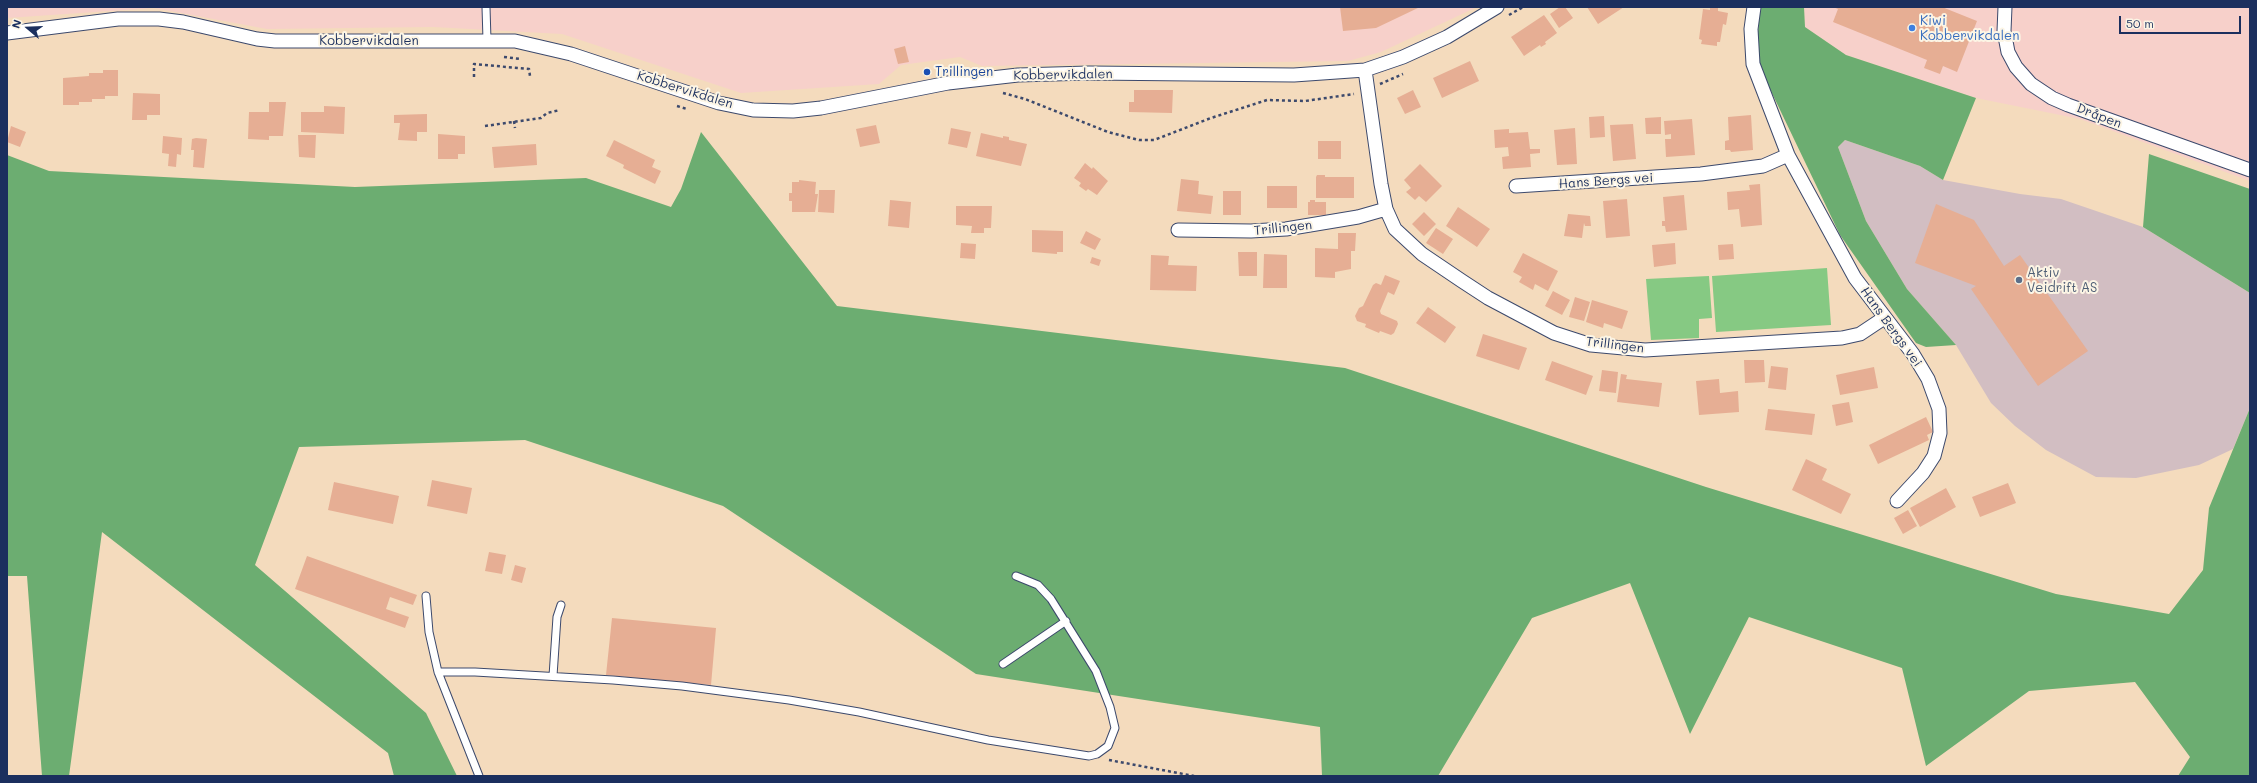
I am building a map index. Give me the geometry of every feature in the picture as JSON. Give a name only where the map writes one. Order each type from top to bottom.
[{"type":"street","name":"Kobbervikdalen","points":[[7,33],[118,19],[159,19],[275,41],[487,40],[536,44],[571,54],[719,103],[773,111],[821,108],[948,83],[1018,75],[1089,73],[1294,75],[1365,70],[1403,57],[1447,37],[1497,7]]},
{"type":"street","name":"Hans Bergs vei","points":[[1754,7],[1751,29],[1752,64],[1788,155],[1855,278],[1884,318],[1913,354],[1928,379],[1941,421],[1934,456],[1923,473],[1897,501]]},
{"type":"street","name":"Dråpen","points":[[2005,7],[2004,31],[2008,52],[2016,67],[2031,84],[2052,98],[2250,170]]},
{"type":"street","name":"Trillingen","points":[[1365,70],[1371,120],[1386,209],[1395,229],[1404,239],[1422,254],[1462,281],[1488,298],[1554,333],[1591,345],[1645,350],[1822,341],[1860,334],[1884,318]]},
{"type":"street","name":"Hans Bergs vei","points":[[1516,186],[1700,174],[1763,166],[1788,155]]},
{"type":"street","name":"Trillingen","points":[[1178,230],[1251,231],[1286,229],[1358,217],[1386,209]]},
{"type":"lane","points":[[486,7],[487,40]]},
{"type":"lane","points":[[438,672],[553,676],[682,686],[789,700],[916,723],[988,740],[1088,756],[1101,752],[1108,746],[1115,728],[1096,671],[1051,598],[1038,586],[1016,576]]},
{"type":"lane","points":[[426,596],[429,632],[438,672],[479,776]]},
{"type":"lane","points":[[553,676],[557,617],[561,605]]},
{"type":"lane","points":[[1003,664],[1066,621]]},
{"type":"path","points":[[474,77],[474,64],[529,69],[530,76]]},
{"type":"path","points":[[485,126],[541,118],[547,113],[560,110]]},
{"type":"path","points":[[514,122],[515,128]]},
{"type":"path","points":[[1088,756],[1194,776]]},
{"type":"shaded area","points":[[7,7],[1477,7],[1381,52],[1348,61],[982,66],[960,57],[901,65],[879,84],[741,93],[562,34],[433,27],[267,29],[154,8],[7,18]]},
{"type":"shaded area","points":[[1804,7],[2250,7],[2250,181],[2080,119],[1976,98],[1846,55],[1805,27]]},
{"type":"shaded area","points":[[1845,140],[1920,166],[1943,180],[2020,194],[2061,199],[2143,227],[2250,293],[2250,408],[2233,449],[2199,465],[2136,478],[2096,477],[2046,450],[2015,426],[1991,403],[1956,345],[1907,289],[1866,221],[1838,147]]},
{"type":"green space","points":[[1760,7],[1804,7],[1805,27],[1846,55],[1976,98],[1943,180],[1920,166],[1845,140],[1838,147],[1866,221],[1907,289],[1956,345],[1926,347],[1916,343],[1840,235],[1758,64]]},
{"type":"green space","points":[[701,132],[837,306],[1345,368],[1706,487],[2056,594],[2169,614],[2203,570],[2209,508],[2250,408],[2250,776],[2178,776],[2190,757],[2135,682],[2029,691],[1926,766],[1902,668],[1749,617],[1690,734],[1630,583],[1532,618],[1438,776],[1322,776],[1320,727],[976,674],[723,506],[525,440],[299,447],[255,565],[426,713],[457,776],[394,776],[388,753],[102,532],[69,776],[42,776],[27,576],[7,576],[7,155],[49,171],[355,187],[586,178],[671,207],[681,189]]},
{"type":"green space","points":[[2149,154],[2250,189],[2250,293],[2143,227]]},
{"type":"green space","points":[[1827,268],[1831,325],[1716,332],[1712,276]]},
{"type":"green space","points":[[1709,276],[1712,318],[1699,319],[1699,338],[1651,340],[1646,279]]},
{"type":"building","points":[[1340,7],[1420,7],[1376,28],[1343,31]]},
{"type":"building","points":[[1560,7],[1565,7],[1573,18],[1559,28],[1550,14]]},
{"type":"building","points":[[1587,7],[1624,7],[1598,24]]},
{"type":"building","points":[[1710,7],[1718,7],[1718,11],[1728,13],[1726,25],[1723,24],[1720,42],[1717,42],[1717,46],[1701,44],[1702,40],[1699,39],[1703,9],[1710,10]]},
{"type":"building","points":[[1833,7],[1942,7],[1977,21],[1957,72],[1943,66],[1940,74],[1924,68],[1927,60],[1833,22],[1838,9]]},
{"type":"building","points":[[1544,15],[1557,33],[1545,42],[1546,44],[1541,47],[1540,45],[1524,56],[1511,37]]},
{"type":"building","points":[[905,46],[909,62],[898,64],[894,49]]},
{"type":"building","points":[[1470,61],[1479,81],[1442,98],[1433,78]]},
{"type":"building","points":[[103,70],[118,70],[118,96],[105,96],[105,99],[92,99],[92,102],[79,102],[79,105],[63,105],[63,78],[89,76],[89,73],[103,73]]},
{"type":"building","points":[[1134,90],[1173,90],[1172,113],[1129,112],[1129,102],[1134,102]]},
{"type":"building","points":[[1413,90],[1421,107],[1405,114],[1397,98]]},
{"type":"building","points":[[133,93],[160,94],[160,115],[147,115],[147,120],[132,120]]},
{"type":"building","points":[[269,102],[286,102],[283,136],[269,136],[269,140],[248,139],[249,112],[269,112]]},
{"type":"building","points":[[324,106],[345,107],[344,134],[301,132],[301,112],[324,112]]},
{"type":"building","points":[[427,114],[427,132],[417,132],[417,141],[398,140],[400,123],[394,123],[394,115]]},
{"type":"building","points":[[1751,115],[1753,150],[1731,152],[1730,150],[1725,150],[1725,141],[1729,140],[1728,117]]},
{"type":"building","points":[[1604,116],[1605,137],[1590,138],[1589,117]]},
{"type":"building","points":[[1661,117],[1661,134],[1646,134],[1645,118]]},
{"type":"building","points":[[1692,119],[1695,155],[1666,157],[1665,139],[1671,139],[1671,134],[1665,135],[1664,121]]},
{"type":"building","points":[[1633,124],[1636,159],[1613,161],[1610,125]]},
{"type":"building","points":[[876,125],[880,143],[860,147],[856,129]]},
{"type":"building","points":[[11,126],[26,132],[20,147],[7,142]]},
{"type":"building","points":[[951,128],[971,132],[967,148],[948,144]]},
{"type":"building","points":[[1575,128],[1577,164],[1557,165],[1554,130]]},
{"type":"building","points":[[1509,129],[1509,133],[1528,132],[1530,149],[1540,149],[1540,153],[1530,154],[1531,167],[1503,169],[1502,157],[1509,156],[1508,147],[1495,148],[1494,130]]},
{"type":"building","points":[[981,133],[1003,138],[1003,136],[1009,137],[1009,140],[1027,144],[1021,166],[976,156]]},
{"type":"building","points":[[438,134],[465,136],[465,154],[458,154],[458,159],[438,159]]},
{"type":"building","points":[[298,135],[316,135],[315,158],[299,157]]},
{"type":"building","points":[[163,136],[182,138],[181,155],[177,154],[176,167],[168,166],[169,154],[162,153]]},
{"type":"building","points":[[192,139],[207,139],[204,168],[193,167],[194,150],[191,150]]},
{"type":"building","points":[[614,140],[655,160],[652,167],[661,171],[655,184],[623,168],[624,165],[606,156]]},
{"type":"building","points":[[1318,141],[1341,141],[1341,159],[1318,159]]},
{"type":"building","points":[[536,144],[537,165],[494,168],[492,147]]},
{"type":"building","points":[[1085,163],[1092,169],[1093,167],[1108,181],[1097,195],[1088,189],[1086,191],[1079,186],[1081,183],[1074,178]]},
{"type":"building","points":[[1420,164],[1442,186],[1426,202],[1419,196],[1415,200],[1406,192],[1411,188],[1404,180]]},
{"type":"building","points":[[1317,175],[1325,175],[1325,177],[1354,177],[1354,198],[1316,198]]},
{"type":"building","points":[[1181,179],[1199,181],[1198,194],[1213,196],[1211,214],[1177,211]]},
{"type":"building","points":[[799,180],[816,182],[815,194],[818,194],[815,212],[792,212],[792,201],[789,201],[789,193],[792,193],[792,182],[799,182]]},
{"type":"building","points":[[1760,184],[1762,225],[1741,227],[1739,209],[1728,210],[1727,192],[1750,190],[1749,185]]},
{"type":"building","points":[[1267,186],[1297,186],[1297,208],[1267,208]]},
{"type":"building","points":[[819,190],[835,190],[834,213],[818,212]]},
{"type":"building","points":[[1223,191],[1241,191],[1241,215],[1223,215]]},
{"type":"building","points":[[1684,195],[1687,230],[1666,232],[1665,226],[1662,226],[1662,221],[1665,221],[1663,197]]},
{"type":"building","points":[[1627,199],[1630,236],[1606,238],[1603,201]]},
{"type":"building","points":[[890,200],[911,202],[909,228],[888,226]]},
{"type":"building","points":[[1310,200],[1315,200],[1315,202],[1326,202],[1326,215],[1308,215],[1308,202],[1310,202]]},
{"type":"building","points":[[1936,204],[1974,220],[2004,266],[2020,255],[2088,351],[2038,386],[1971,289],[1976,286],[1915,263]]},
{"type":"building","points":[[956,206],[992,206],[991,228],[984,228],[984,233],[971,233],[972,226],[956,225]]},
{"type":"building","points":[[1458,207],[1490,229],[1477,247],[1446,226]]},
{"type":"building","points":[[1424,212],[1436,224],[1424,236],[1412,224]]},
{"type":"building","points":[[1568,214],[1590,216],[1591,226],[1585,226],[1584,223],[1582,238],[1564,236]]},
{"type":"building","points":[[1436,228],[1453,239],[1443,254],[1426,243]]},
{"type":"building","points":[[1032,230],[1063,231],[1063,252],[1057,252],[1057,254],[1032,252]]},
{"type":"building","points":[[1086,231],[1101,239],[1095,250],[1080,243]]},
{"type":"building","points":[[1338,233],[1356,233],[1355,251],[1351,251],[1351,269],[1335,272],[1335,278],[1315,277],[1315,248],[1338,249]]},
{"type":"building","points":[[961,243],[976,244],[975,259],[960,258]]},
{"type":"building","points":[[1675,243],[1676,264],[1654,267],[1652,245]]},
{"type":"building","points":[[1733,244],[1734,259],[1719,260],[1718,245]]},
{"type":"building","points":[[1238,252],[1257,252],[1257,276],[1239,276]]},
{"type":"building","points":[[1523,253],[1558,271],[1548,291],[1535,284],[1533,290],[1519,282],[1522,277],[1513,272]]},
{"type":"building","points":[[1264,254],[1287,255],[1287,288],[1263,288]]},
{"type":"building","points":[[1151,255],[1169,256],[1168,265],[1197,266],[1196,291],[1150,290]]},
{"type":"building","points":[[1092,257],[1101,260],[1099,266],[1090,263]]},
{"type":"building","points":[[1385,275],[1400,281],[1394,295],[1388,292],[1380,311],[1381,314],[1397,321],[1398,324],[1394,333],[1391,335],[1380,331],[1379,333],[1365,327],[1366,324],[1357,321],[1355,316],[1359,308],[1363,306],[1373,285],[1376,283],[1381,285]]},
{"type":"building","points":[[1553,291],[1570,300],[1562,315],[1545,306]]},
{"type":"building","points":[[1575,297],[1590,302],[1584,321],[1569,317]]},
{"type":"building","points":[[1592,300],[1628,311],[1622,329],[1604,323],[1603,328],[1586,322]]},
{"type":"building","points":[[1428,307],[1456,327],[1445,343],[1416,323]]},
{"type":"building","points":[[1483,334],[1527,348],[1519,370],[1476,356]]},
{"type":"building","points":[[1744,360],[1764,360],[1765,382],[1745,383]]},
{"type":"building","points":[[1552,361],[1593,376],[1586,395],[1545,380]]},
{"type":"building","points":[[1771,366],[1788,368],[1786,390],[1768,388]]},
{"type":"building","points":[[1874,367],[1878,388],[1840,395],[1836,375]]},
{"type":"building","points":[[1602,370],[1618,372],[1616,393],[1599,391]]},
{"type":"building","points":[[1621,374],[1627,375],[1626,379],[1662,383],[1659,407],[1617,402]]},
{"type":"building","points":[[1719,379],[1720,393],[1738,391],[1739,412],[1699,415],[1696,381]]},
{"type":"building","points":[[1849,402],[1853,422],[1836,426],[1832,405]]},
{"type":"building","points":[[1768,409],[1815,414],[1812,435],[1765,430]]},
{"type":"building","points":[[1926,417],[1933,432],[1927,435],[1929,440],[1878,464],[1869,445]]},
{"type":"building","points":[[1806,459],[1827,469],[1822,480],[1851,494],[1841,514],[1792,490]]},
{"type":"building","points":[[432,480],[472,488],[467,514],[427,506]]},
{"type":"building","points":[[334,482],[399,496],[393,524],[328,510]]},
{"type":"building","points":[[2008,483],[2016,503],[1980,517],[1972,497]]},
{"type":"building","points":[[1946,488],[1956,507],[1920,527],[1910,508]]},
{"type":"building","points":[[1908,510],[1917,526],[1903,534],[1894,518]]},
{"type":"building","points":[[489,552],[506,555],[502,574],[485,571]]},
{"type":"building","points":[[307,556],[417,595],[413,605],[390,597],[386,609],[409,617],[405,628],[295,589]]},
{"type":"building","points":[[515,565],[526,568],[522,583],[511,580]]},
{"type":"building","points":[[612,618],[716,628],[711,685],[606,675]]},
{"type":"place","name":"Kiwi Kobbervikdalen","points":[[1912,28]]},
{"type":"place","name":"Trillingen","points":[[927,72]]},
{"type":"place","name":"Aktiv Veidrift AS","points":[[2019,280]]}]
